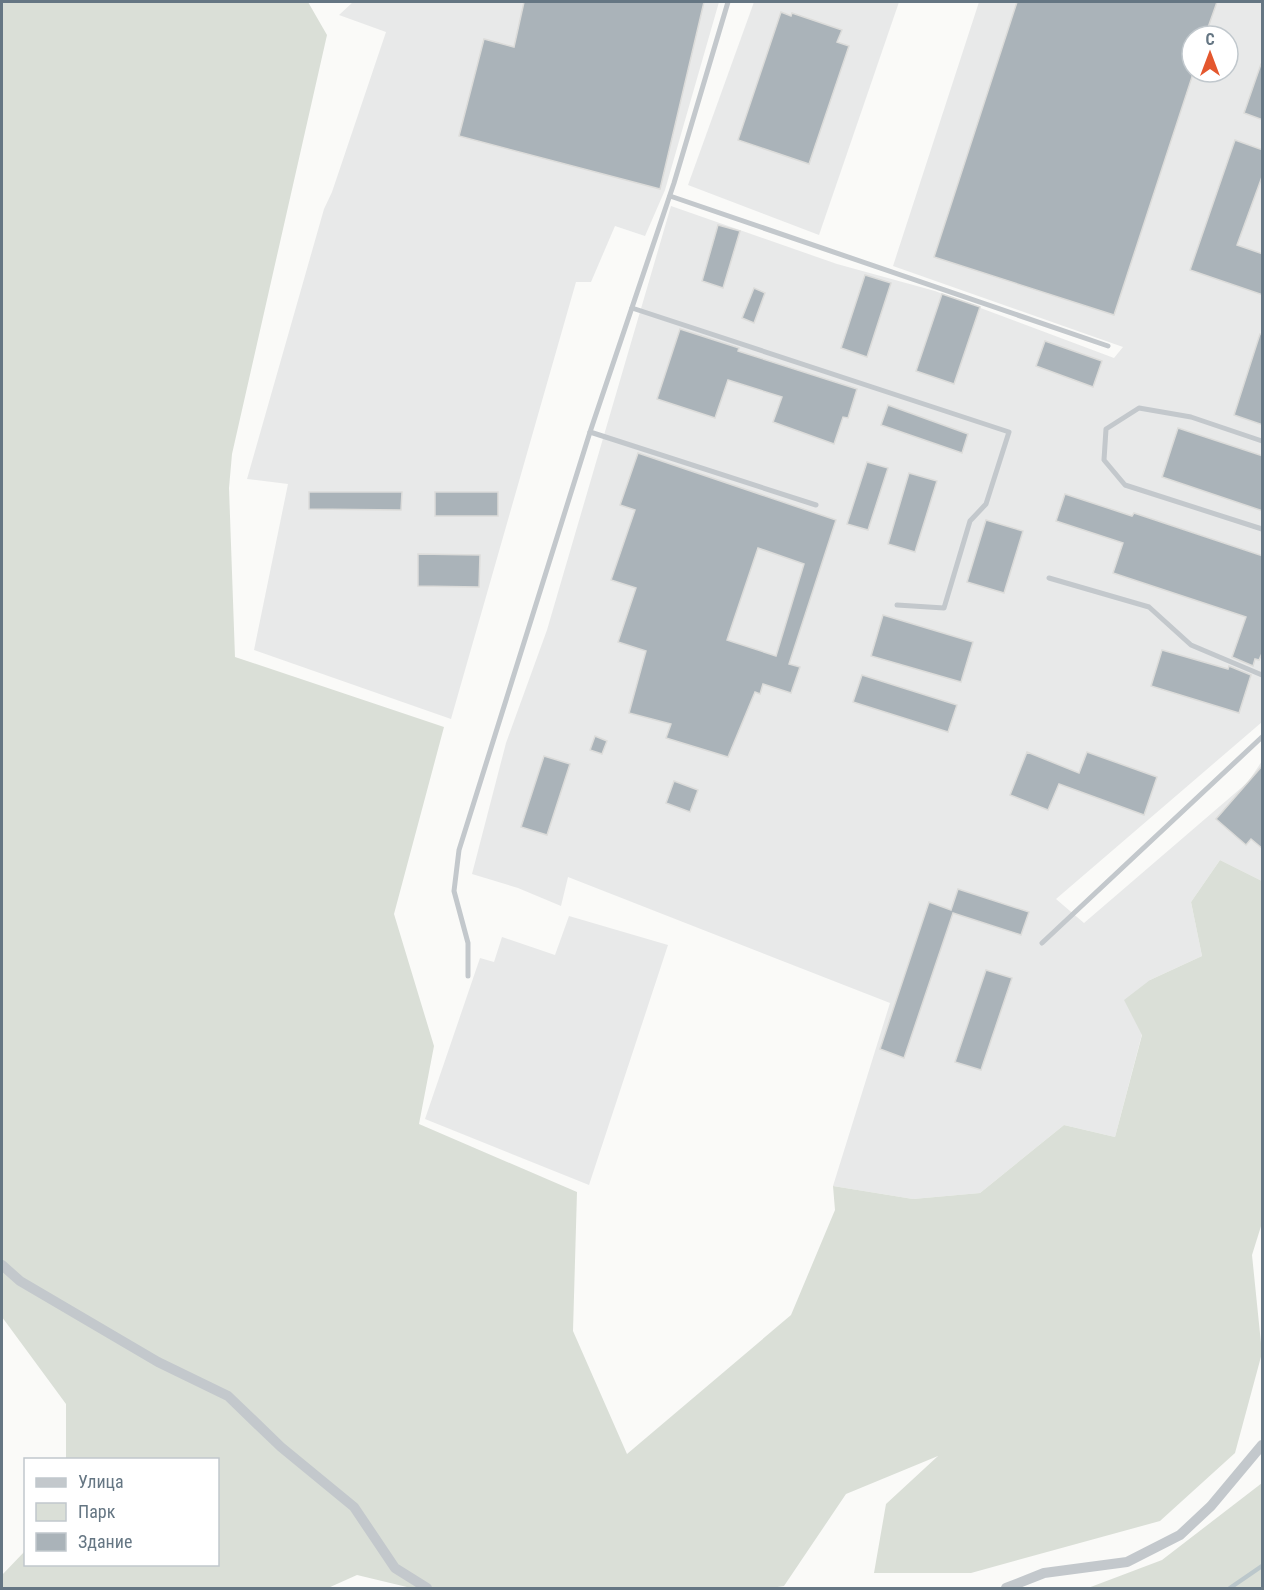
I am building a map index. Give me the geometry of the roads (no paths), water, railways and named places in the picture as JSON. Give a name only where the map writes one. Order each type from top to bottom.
[{"type":"street","points":[[2,1265],[20,1281],[128,1344],[228,1396],[281,1447],[354,1506],[395,1568],[427,1588]]},
{"type":"street","points":[[1006,1588],[1044,1573],[1127,1562],[1180,1535],[1211,1506],[1263,1445]]},
{"type":"lane","points":[[468,976],[468,943],[454,891],[459,850],[590,432],[670,196],[728,2]]},
{"type":"lane","points":[[670,196],[1108,346]]},
{"type":"lane","points":[[632,308],[1009,432],[986,504],[970,521],[944,608],[897,605]]},
{"type":"lane","points":[[1263,441],[1191,417],[1139,408],[1106,429],[1104,460],[1125,485],[1263,529]]},
{"type":"lane","points":[[590,432],[816,505]]},
{"type":"lane","points":[[1049,578],[1149,607],[1191,645],[1263,675]]},
{"type":"lane","points":[[1042,943],[1263,737]]},
{"type":"waterway","points":[[1230,1588],[1262,1566]]}]
